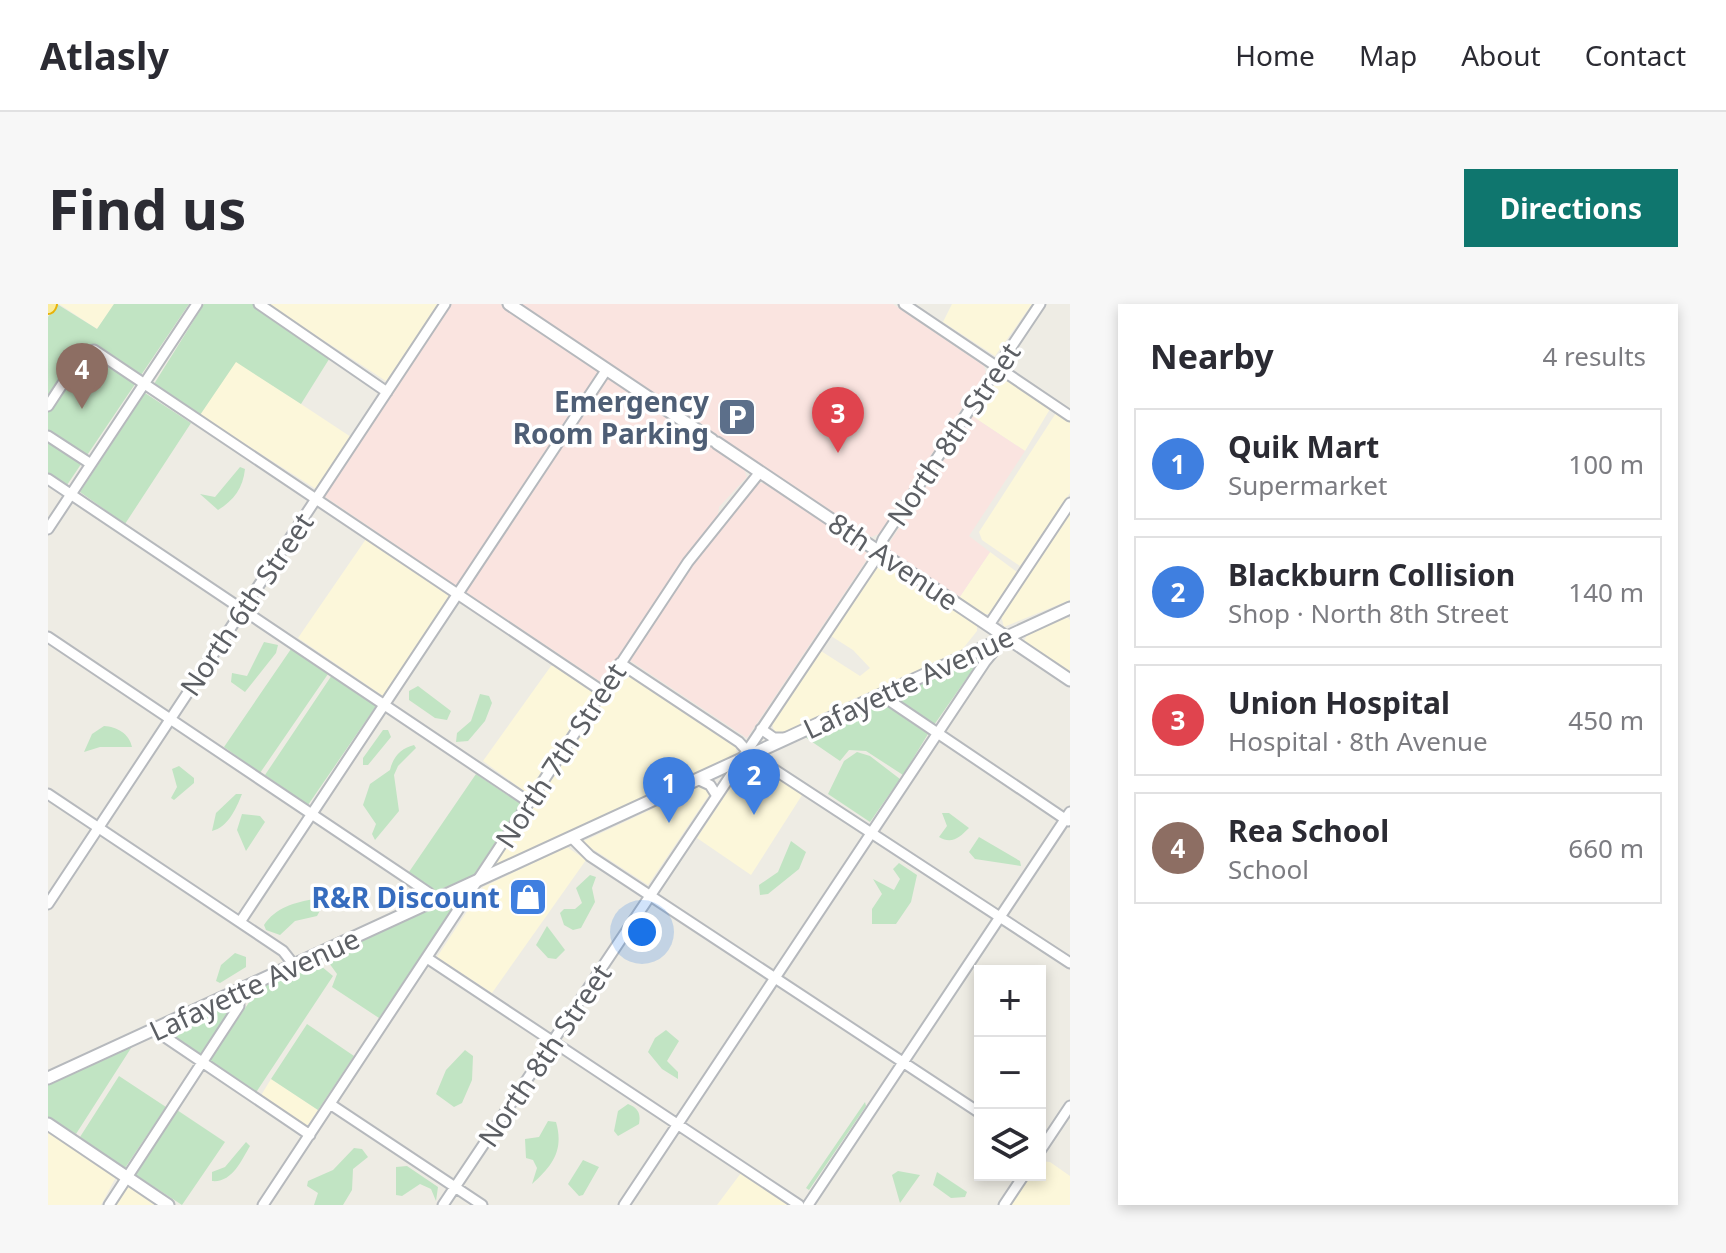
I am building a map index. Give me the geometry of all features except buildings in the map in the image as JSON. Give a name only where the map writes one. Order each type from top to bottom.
[{"type":"street","points":[[48,529],[197,304]]},
{"type":"street","points":[[259,304],[387,392]]},
{"type":"street","name":"North 6th Street","points":[[48,904],[445,304]]},
{"type":"street","name":"8th Avenue","points":[[509,304],[1070,680]]},
{"type":"street","points":[[904,304],[1070,416]]},
{"type":"street","name":"North 8th Street","points":[[443,1205],[749,753],[761,729],[879,551],[883,539],[1040,304]]},
{"type":"street","points":[[48,406],[86,350],[94,350],[602,691]]},
{"type":"street","points":[[240,922],[607,369]]},
{"type":"street","points":[[48,436],[91,464]]},
{"type":"street","name":"North 7th Street","points":[[263,1205],[688,562],[760,472]]},
{"type":"street","points":[[48,479],[529,802]]},
{"type":"street","points":[[989,625],[1070,503]]},
{"type":"street","name":"Lafayette Avenue","points":[[48,1078],[1070,608]]},
{"type":"street","points":[[48,637],[429,893],[433,902]]},
{"type":"street","points":[[624,1205],[872,831],[1006,637]]},
{"type":"street","points":[[620,663],[739,742],[749,753],[1070,963]]},
{"type":"street","points":[[808,1205],[1068,818],[890,701],[885,693]]},
{"type":"street","points":[[761,729],[774,738],[789,737]]},
{"type":"street","points":[[697,779],[710,785],[717,796]]},
{"type":"street","points":[[48,794],[283,951],[294,965]]},
{"type":"street","points":[[572,838],[578,847],[974,1109]]},
{"type":"street","points":[[427,958],[799,1205]]},
{"type":"street","points":[[109,1205],[239,1006],[238,991]]},
{"type":"street","points":[[160,1027],[165,1037],[310,1135]]},
{"type":"street","points":[[330,1104],[482,1205]]},
{"type":"street","points":[[1046,1142],[1070,1106]]},
{"type":"street","points":[[48,1124],[168,1205]]},
{"type":"street","points":[[1004,1205],[1020,1181]]},
{"type":"shaded area","points":[[59,304],[114,304],[97,329]]},
{"type":"shaded area","points":[[268,304],[439,304],[386,381]]},
{"type":"shaded area","points":[[452,304],[500,304],[599,371],[456,586],[324,496]]},
{"type":"shaded area","points":[[519,304],[893,304],[984,366],[986,372],[879,534],[871,537]]},
{"type":"shaded area","points":[[952,304],[1032,304],[995,356],[943,322]]},
{"type":"shaded area","points":[[236,361],[351,437],[316,489],[200,415]]},
{"type":"shaded area","points":[[1000,376],[1050,409],[1025,451],[972,416]]},
{"type":"shaded area","points":[[608,378],[743,467],[747,477],[719,507],[718,515],[685,556],[601,682],[466,592]]},
{"type":"shaded area","points":[[1056,413],[1070,422],[1070,493],[1020,566],[982,540],[979,532]]},
{"type":"shaded area","points":[[972,416],[1025,451],[969,536],[990,552],[959,598],[890,552],[888,545]]},
{"type":"shaded area","points":[[758,483],[767,483],[870,555],[747,738],[629,660],[702,550]]},
{"type":"shaded area","points":[[1070,512],[1070,600],[1004,627],[1001,616]]},
{"type":"shaded area","points":[[366,539],[449,596],[383,696],[298,638]]},
{"type":"shaded area","points":[[990,552],[1017,572],[989,614],[984,614],[959,598]]},
{"type":"shaded area","points":[[882,561],[977,624],[977,631],[961,651],[780,735],[775,734],[772,724],[821,651],[860,676],[870,668],[853,650],[831,636]]},
{"type":"shaded area","points":[[1066,616],[1070,620],[1070,673],[1024,641],[1027,635]]},
{"type":"shaded area","points":[[551,666],[556,666],[594,693],[527,793],[483,761]]},
{"type":"shaded area","points":[[621,671],[736,747],[737,754],[494,867]]},
{"type":"shaded area","points":[[754,761],[804,792],[751,875],[697,838],[743,769]]},
{"type":"shaded area","points":[[703,785],[711,792],[648,885],[582,842]]},
{"type":"shaded area","points":[[567,847],[586,860],[492,993],[437,957],[483,887]]},
{"type":"shaded area","points":[[271,1079],[318,1110],[307,1126],[260,1097]]},
{"type":"shaded area","points":[[48,1132],[116,1177],[101,1205],[48,1205]]},
{"type":"shaded area","points":[[1046,1162],[1070,1176],[1070,1205],[1010,1205],[1026,1181],[1046,1181]]},
{"type":"shaded area","points":[[742,1173],[790,1205],[717,1205]]},
{"type":"shaded area","points":[[129,1185],[159,1205],[115,1205]]},
{"type":"green space","points":[[57,304],[97,329],[114,304],[189,304],[67,485],[48,473],[48,317]]},
{"type":"green space","points":[[204,304],[253,304],[331,356],[301,404],[236,362],[200,415],[154,384]]},
{"type":"green space","points":[[145,393],[191,423],[125,524],[80,492]]},
{"type":"green space","points":[[240,467],[245,469],[240,488],[218,510],[200,494],[215,497]]},
{"type":"green space","points":[[264,642],[278,645],[276,653],[245,692],[231,682],[232,673],[247,676]]},
{"type":"green space","points":[[291,649],[328,674],[260,773],[224,747]]},
{"type":"green space","points":[[976,658],[978,662],[934,725],[895,699],[894,696]]},
{"type":"green space","points":[[332,675],[376,706],[308,805],[265,775]]},
{"type":"green space","points":[[418,686],[451,711],[447,720],[435,718],[409,700],[409,691]]},
{"type":"green space","points":[[480,694],[489,696],[492,703],[485,721],[468,741],[456,742],[457,733],[471,721]]},
{"type":"green space","points":[[881,702],[928,734],[903,775],[866,751],[849,750],[840,761],[805,737]]},
{"type":"green space","points":[[104,726],[122,732],[132,747],[100,747],[84,752],[92,734]]},
{"type":"green space","points":[[383,730],[388,730],[391,737],[368,765],[363,765],[363,758]]},
{"type":"green space","points":[[414,745],[416,748],[398,766],[394,775],[399,811],[375,840],[372,834],[376,824],[363,805],[370,784],[390,770],[401,751]]},
{"type":"green space","points":[[857,752],[870,756],[900,779],[870,822],[828,794],[844,761]]},
{"type":"green space","points":[[179,766],[194,778],[194,783],[174,800],[171,798],[177,787],[172,769]]},
{"type":"green space","points":[[476,774],[521,804],[473,876],[436,891],[409,872]]},
{"type":"green space","points":[[236,794],[242,794],[231,817],[223,826],[212,831],[216,813]]},
{"type":"green space","points":[[942,813],[949,813],[969,828],[952,840],[939,837],[947,826]]},
{"type":"green space","points":[[242,814],[260,816],[265,822],[246,851],[237,830]]},
{"type":"green space","points":[[979,837],[1020,861],[1021,866],[975,859],[969,852]]},
{"type":"green space","points":[[791,841],[806,852],[799,869],[768,894],[760,895],[759,885],[778,872]]},
{"type":"green space","points":[[899,863],[917,875],[911,902],[896,924],[872,924],[872,909],[882,894],[873,879],[894,890],[900,879],[893,869]]},
{"type":"green space","points":[[590,875],[596,877],[592,888],[595,902],[581,928],[573,930],[564,925],[560,913],[564,909],[575,909],[582,903],[576,888]]},
{"type":"green space","points":[[455,897],[458,900],[379,1018],[332,987],[337,974],[324,956]]},
{"type":"green space","points":[[315,899],[323,905],[317,916],[295,921],[280,935],[266,930],[264,925],[280,910]]},
{"type":"green space","points":[[547,926],[565,950],[556,959],[548,958],[536,945]]},
{"type":"green space","points":[[235,953],[246,957],[246,967],[220,983],[216,981],[221,965]]},
{"type":"green space","points":[[315,961],[333,976],[255,1094],[209,1062],[260,986]]},
{"type":"green space","points":[[231,1000],[234,1005],[200,1055],[165,1030]]},
{"type":"green space","points":[[307,1024],[354,1056],[318,1110],[271,1079]]},
{"type":"green space","points":[[666,1030],[679,1041],[667,1061],[678,1072],[678,1079],[662,1069],[648,1052],[655,1038]]},
{"type":"green space","points":[[133,1045],[76,1134],[48,1117],[48,1084]]},
{"type":"green space","points":[[465,1050],[473,1056],[472,1080],[462,1103],[454,1107],[436,1094],[446,1070]]},
{"type":"green space","points":[[119,1076],[166,1107],[125,1168],[80,1137]]},
{"type":"green space","points":[[865,1102],[866,1106],[809,1190],[806,1188]]},
{"type":"green space","points":[[628,1104],[638,1111],[639,1124],[618,1136],[614,1131],[618,1111]]},
{"type":"green space","points":[[177,1110],[225,1142],[182,1205],[136,1175]]},
{"type":"green space","points":[[548,1121],[556,1122],[557,1149],[546,1170],[532,1184],[537,1168],[533,1160],[526,1158],[525,1139],[539,1137]]},
{"type":"green space","points":[[246,1142],[250,1146],[235,1170],[219,1181],[212,1181],[212,1172],[225,1167]]},
{"type":"green space","points":[[354,1148],[362,1149],[368,1157],[353,1169],[352,1190],[343,1205],[314,1205],[318,1193],[307,1186],[308,1181],[333,1170]]},
{"type":"green space","points":[[583,1160],[599,1167],[583,1195],[579,1196],[568,1184]]},
{"type":"green space","points":[[407,1166],[438,1187],[436,1201],[431,1189],[420,1184],[402,1196],[396,1195],[396,1167]]},
{"type":"green space","points":[[898,1171],[920,1175],[900,1203],[892,1175]]},
{"type":"green space","points":[[937,1172],[967,1192],[965,1197],[951,1198],[933,1185]]},
{"type":"place","name":"Rea School","points":[[82,409]]},
{"type":"place","name":"Emergency Room Parking","points":[[737,417]]},
{"type":"place","name":"Union Hospital","points":[[838,453]]},
{"type":"place","name":"Blackburn Collision","points":[[754,815]]},
{"type":"place","name":"Quik Mart","points":[[669,823]]},
{"type":"place","name":"R&R Discount","points":[[528,897]]}]
